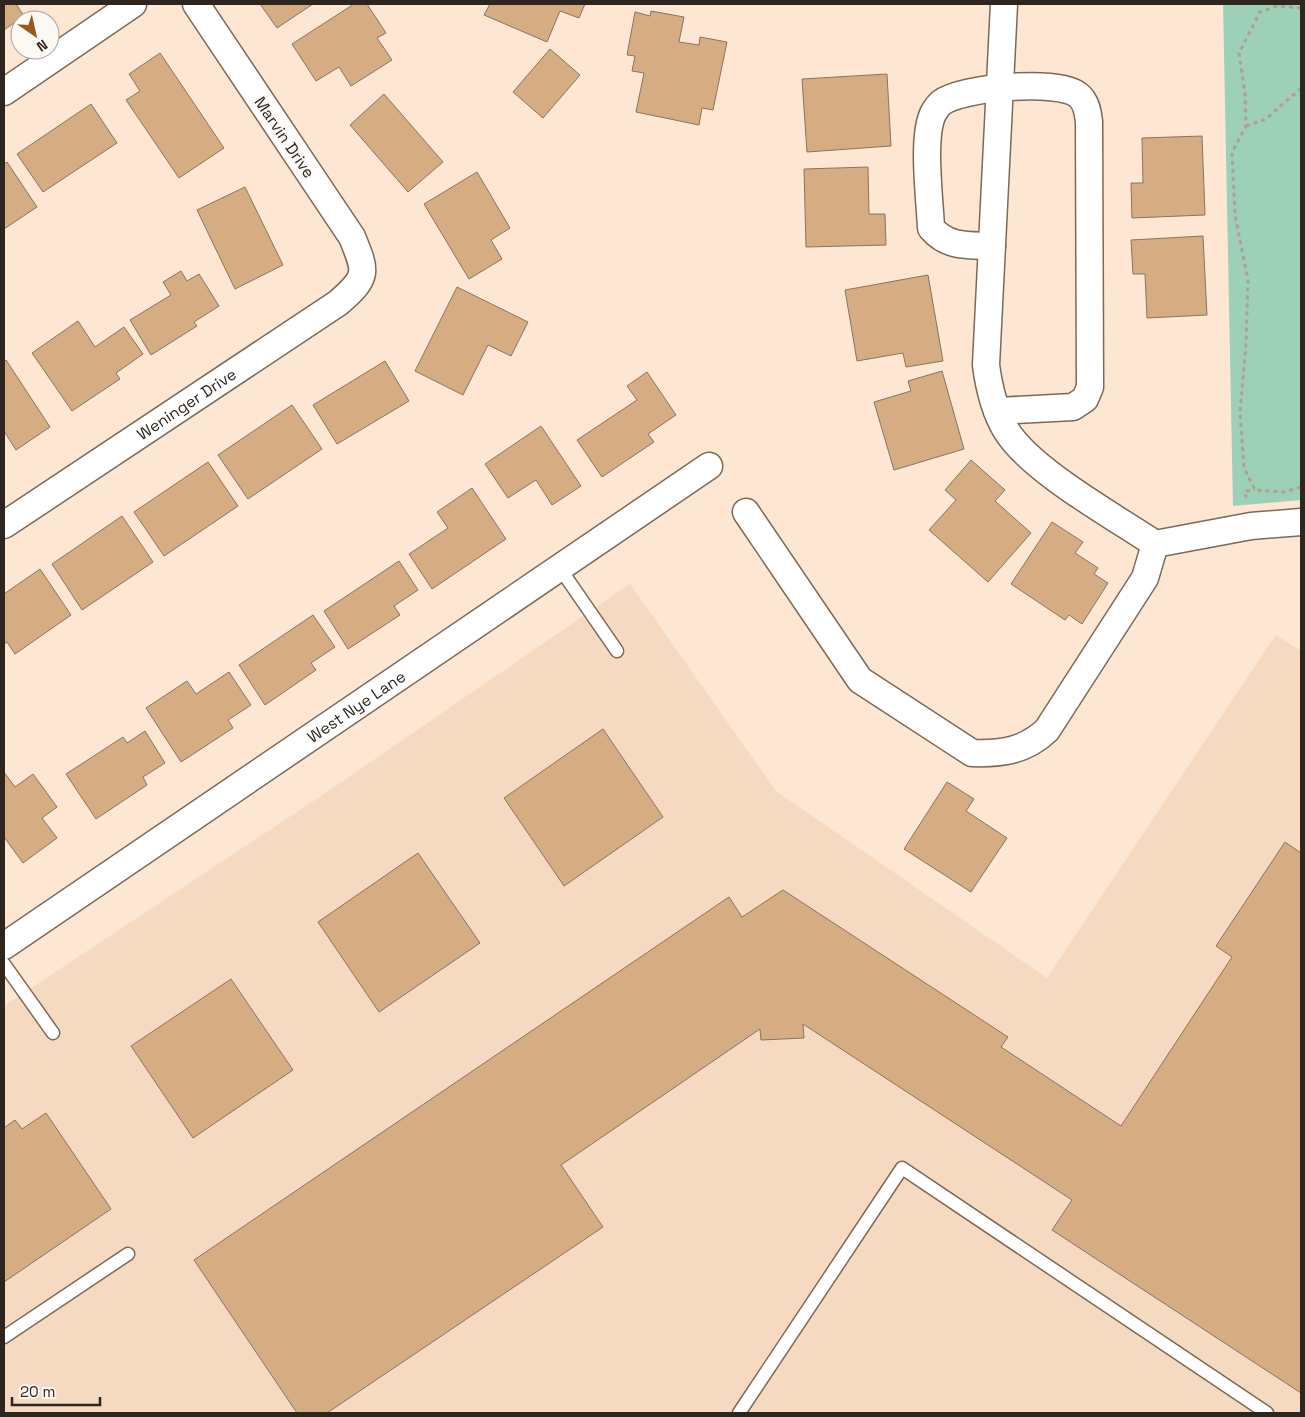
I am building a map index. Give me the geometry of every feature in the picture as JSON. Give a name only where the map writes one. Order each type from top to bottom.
[{"type":"street","points":[[4,92],[133,4]]},
{"type":"street","name":"Marvin Drive","points":[[196,4],[352,237],[361,258],[363,276]]},
{"type":"street","points":[[1004,4],[986,365],[989,390],[1007,432],[1024,452],[1062,482],[1155,544],[1251,526],[1301,522]]},
{"type":"street","points":[[992,246],[957,244],[940,238],[931,228],[927,139],[933,113],[941,102],[962,93],[999,87],[1062,88],[1078,95],[1087,108],[1089,122],[1090,387],[1085,399],[1073,407],[997,411]]},
{"type":"street","name":"Weninger Drive","points":[[4,525],[338,303],[355,288],[363,276]]},
{"type":"street","name":"West Nye Lane","points":[[4,946],[709,466]]},
{"type":"street","points":[[746,512],[860,680],[972,753],[991,753],[1024,747],[1036,741],[1047,730],[1145,578],[1155,544]]},
{"type":"lane","points":[[559,567],[617,651]]},
{"type":"lane","points":[[4,964],[53,1033]]},
{"type":"lane","points":[[739,1413],[902,1168],[1267,1413]]},
{"type":"lane","points":[[4,1337],[128,1254]]},
{"type":"path","points":[[1255,490],[1244,468],[1240,412],[1246,343],[1248,280],[1235,215],[1232,152],[1246,126],[1245,94],[1240,53],[1260,12],[1277,6],[1301,8]]},
{"type":"path","points":[[1246,126],[1266,119],[1301,88]]},
{"type":"path","points":[[1251,526],[1245,491],[1284,492],[1301,486]]},
{"type":"shaded area","points":[[630,584],[776,791],[1047,978],[1276,635],[1301,651],[1301,1413],[4,1413],[4,1006],[324,794]]},
{"type":"green space","points":[[1223,4],[1301,4],[1301,500],[1233,506]]},
{"type":"building","points":[[4,4],[16,4],[20,10],[10,10],[10,26],[4,30]]},
{"type":"building","points":[[260,4],[313,4],[277,28]]},
{"type":"building","points":[[354,4],[367,4],[386,33],[377,38],[392,60],[351,86],[339,67],[316,81],[292,44]]},
{"type":"building","points":[[490,4],[585,4],[579,18],[560,11],[547,42],[484,15]]},
{"type":"building","points":[[651,11],[684,17],[679,42],[699,45],[700,37],[727,42],[713,110],[702,108],[699,125],[636,112],[644,73],[632,71],[635,56],[627,55],[635,12],[650,16]]},
{"type":"building","points":[[550,49],[580,75],[543,118],[513,92]]},
{"type":"building","points":[[160,53],[224,148],[179,178],[126,100],[140,91],[129,74]]},
{"type":"building","points":[[887,74],[891,146],[807,152],[802,79]]},
{"type":"building","points":[[384,94],[443,162],[408,192],[350,125]]},
{"type":"building","points":[[91,104],[117,143],[43,192],[17,154]]},
{"type":"building","points":[[1202,136],[1205,215],[1132,218],[1131,183],[1143,183],[1142,138]]},
{"type":"building","points":[[7,162],[37,207],[4,229],[4,164]]},
{"type":"building","points":[[868,167],[869,214],[885,214],[886,245],[806,247],[804,169]]},
{"type":"building","points":[[477,172],[510,228],[491,240],[502,259],[469,279],[424,204]]},
{"type":"building","points":[[245,187],[283,265],[235,289],[197,210]]},
{"type":"building","points":[[1203,236],[1207,315],[1147,318],[1145,274],[1133,274],[1131,240]]},
{"type":"building","points":[[181,271],[187,281],[199,274],[219,306],[194,322],[197,326],[151,355],[130,320],[171,295],[163,282]]},
{"type":"building","points":[[928,275],[943,361],[906,367],[903,353],[857,361],[845,290]]},
{"type":"building","points":[[457,287],[528,322],[511,356],[488,345],[463,395],[415,371]]},
{"type":"building","points":[[78,321],[95,347],[124,327],[143,354],[116,373],[120,379],[72,411],[32,353]]},
{"type":"building","points":[[6,360],[50,427],[16,450],[4,431],[4,362]]},
{"type":"building","points":[[385,361],[409,401],[337,444],[313,405]]},
{"type":"building","points":[[942,371],[964,449],[894,470],[874,402],[911,391],[908,381]]},
{"type":"building","points":[[647,372],[676,415],[648,434],[654,442],[602,477],[577,440],[637,400],[627,386]]},
{"type":"building","points":[[292,405],[322,449],[248,499],[218,455]]},
{"type":"building","points":[[541,426],[581,486],[552,505],[536,480],[508,498],[485,464]]},
{"type":"building","points":[[971,460],[1005,490],[995,501],[1031,533],[988,582],[929,530],[956,500],[945,490]]},
{"type":"building","points":[[208,462],[238,506],[164,556],[134,512]]},
{"type":"building","points":[[472,488],[506,539],[432,589],[409,554],[448,528],[437,512]]},
{"type":"building","points":[[122,516],[153,562],[82,610],[52,564]]},
{"type":"building","points":[[1052,522],[1083,542],[1075,553],[1098,568],[1094,574],[1108,583],[1082,624],[1069,615],[1065,620],[1011,584]]},
{"type":"building","points":[[399,561],[418,590],[394,606],[400,615],[348,649],[324,611]]},
{"type":"building","points":[[40,569],[71,615],[15,654],[7,642],[4,644],[4,594]]},
{"type":"building","points":[[313,615],[335,647],[311,663],[316,670],[265,705],[239,665]]},
{"type":"building","points":[[229,672],[251,705],[228,720],[233,728],[181,762],[146,708],[187,681],[196,694]]},
{"type":"building","points":[[603,729],[663,817],[564,886],[504,798]]},
{"type":"building","points":[[145,731],[165,763],[143,777],[147,785],[96,819],[66,774],[123,737],[127,743]]},
{"type":"building","points":[[4,772],[15,787],[33,774],[57,807],[42,818],[57,838],[23,863],[4,837]]},
{"type":"building","points":[[947,782],[974,799],[966,811],[1007,838],[971,892],[904,849]]},
{"type":"building","points":[[1285,842],[1301,853],[1301,1393],[1052,1230],[1072,1200],[803,1024],[804,1038],[761,1040],[760,1029],[561,1165],[603,1227],[327,1413],[297,1413],[194,1260],[729,897],[742,917],[783,890],[1008,1037],[1001,1047],[1121,1126],[1232,957],[1216,946]]},
{"type":"building","points":[[418,853],[480,943],[379,1012],[318,922]]},
{"type":"building","points":[[231,979],[293,1070],[193,1138],[131,1046]]},
{"type":"building","points":[[46,1113],[111,1209],[4,1282],[4,1128],[15,1120],[22,1129]]}]
